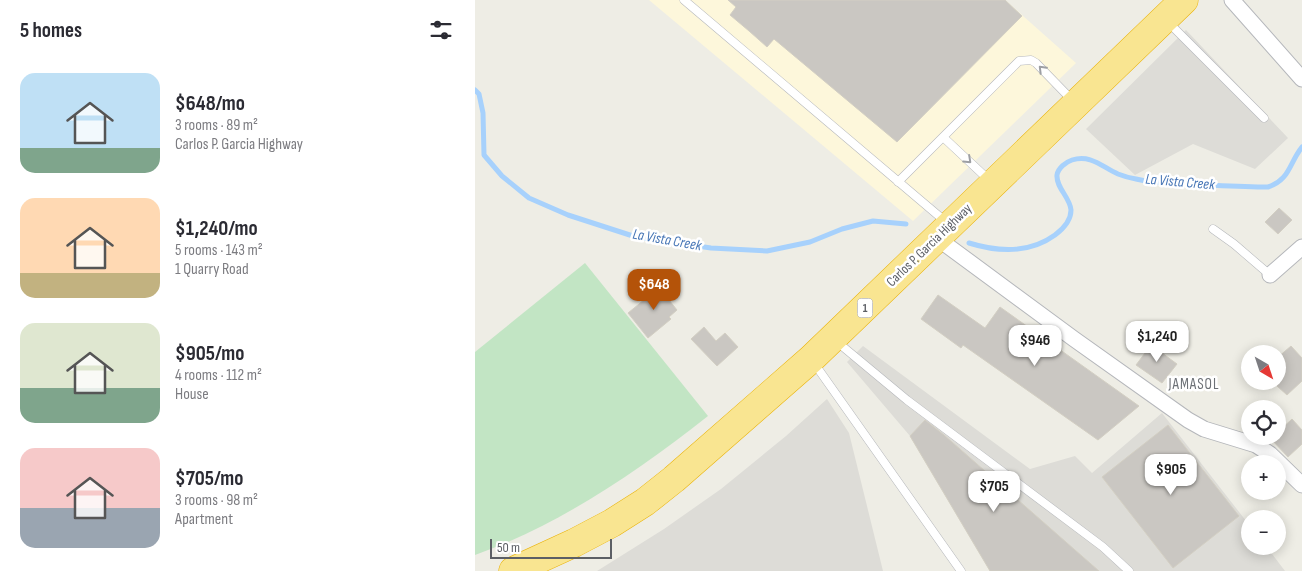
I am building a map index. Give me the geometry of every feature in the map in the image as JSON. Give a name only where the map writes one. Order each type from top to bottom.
[{"type":"highway","name":"Carlos P. Garcia Highway","points":[[513,571],[574,544],[645,502],[689,466],[811,359],[1183,0]]},
{"type":"street","points":[[1232,0],[1302,79]]},
{"type":"street","points":[[943,232],[1073,339],[1188,420],[1204,429],[1256,445],[1270,454],[1302,485]]},
{"type":"street","points":[[1270,275],[1302,247]]},
{"type":"lane","points":[[683,0],[898,182],[943,232]]},
{"type":"lane","points":[[1164,19],[1264,118]]},
{"type":"lane","points":[[898,182],[1019,62],[1031,60],[1036,63],[1076,104]]},
{"type":"lane","points":[[943,137],[993,183]]},
{"type":"lane","points":[[1213,229],[1234,244],[1270,275]]},
{"type":"lane","points":[[833,338],[907,400],[1103,547],[1129,571]]},
{"type":"lane","points":[[811,359],[961,571]]},
{"type":"shaded area","points":[[649,0],[1005,0],[1076,63],[913,221]]},
{"type":"shaded area","points":[[1186,30],[1288,138],[1255,169],[1193,144],[1135,175],[1086,129]]},
{"type":"shaded area","points":[[863,346],[1030,469],[1075,456],[1092,473],[1162,413],[1241,514],[1241,555],[1273,555],[1285,571],[990,571],[910,436],[847,362]]},
{"type":"shaded area","points":[[827,399],[849,433],[883,571],[597,571],[664,529],[721,489],[786,436]]},
{"type":"green space","points":[[585,263],[708,416],[654,457],[597,495],[538,528],[475,555],[475,352]]},
{"type":"building","points":[[728,0],[1005,0],[1022,16],[897,142],[774,39],[767,47],[730,15],[736,7]]},
{"type":"building","points":[[1279,208],[1292,220],[1278,234],[1265,222]]},
{"type":"building","points":[[666,282],[676,294],[669,300],[677,310],[669,317],[671,319],[648,338],[628,313]]},
{"type":"building","points":[[938,295],[985,328],[1000,307],[1139,406],[1098,440],[963,345],[961,348],[921,319]]},
{"type":"building","points":[[704,327],[716,341],[725,333],[738,347],[717,366],[691,339]]},
{"type":"building","points":[[1154,341],[1164,348],[1162,353],[1177,364],[1162,383],[1136,365]]},
{"type":"building","points":[[1291,346],[1302,358],[1302,381],[1287,395],[1281,390],[1286,390],[1286,350]]},
{"type":"building","points":[[1292,419],[1302,430],[1302,444],[1288,457],[1277,445],[1286,445],[1286,425]]},
{"type":"building","points":[[925,420],[1099,571],[990,571],[910,436]]},
{"type":"building","points":[[1168,425],[1239,516],[1173,568],[1102,477]]},
{"type":"waterway","name":"La Vista Creek","points":[[475,90],[479,94],[483,113],[484,155],[502,176],[529,198],[568,215],[636,237],[711,248],[767,251],[810,242],[842,229],[873,221],[906,224]]},
{"type":"waterway","name":"La Vista Creek","points":[[969,243],[991,248],[1024,248],[1035,246],[1058,233],[1068,221],[1071,210],[1057,180],[1057,175],[1059,170],[1072,160],[1091,160],[1120,175],[1160,183],[1268,187],[1281,180],[1302,147]]},
{"type":"district","name":"JAMASOL","points":[[1194,384]]}]
